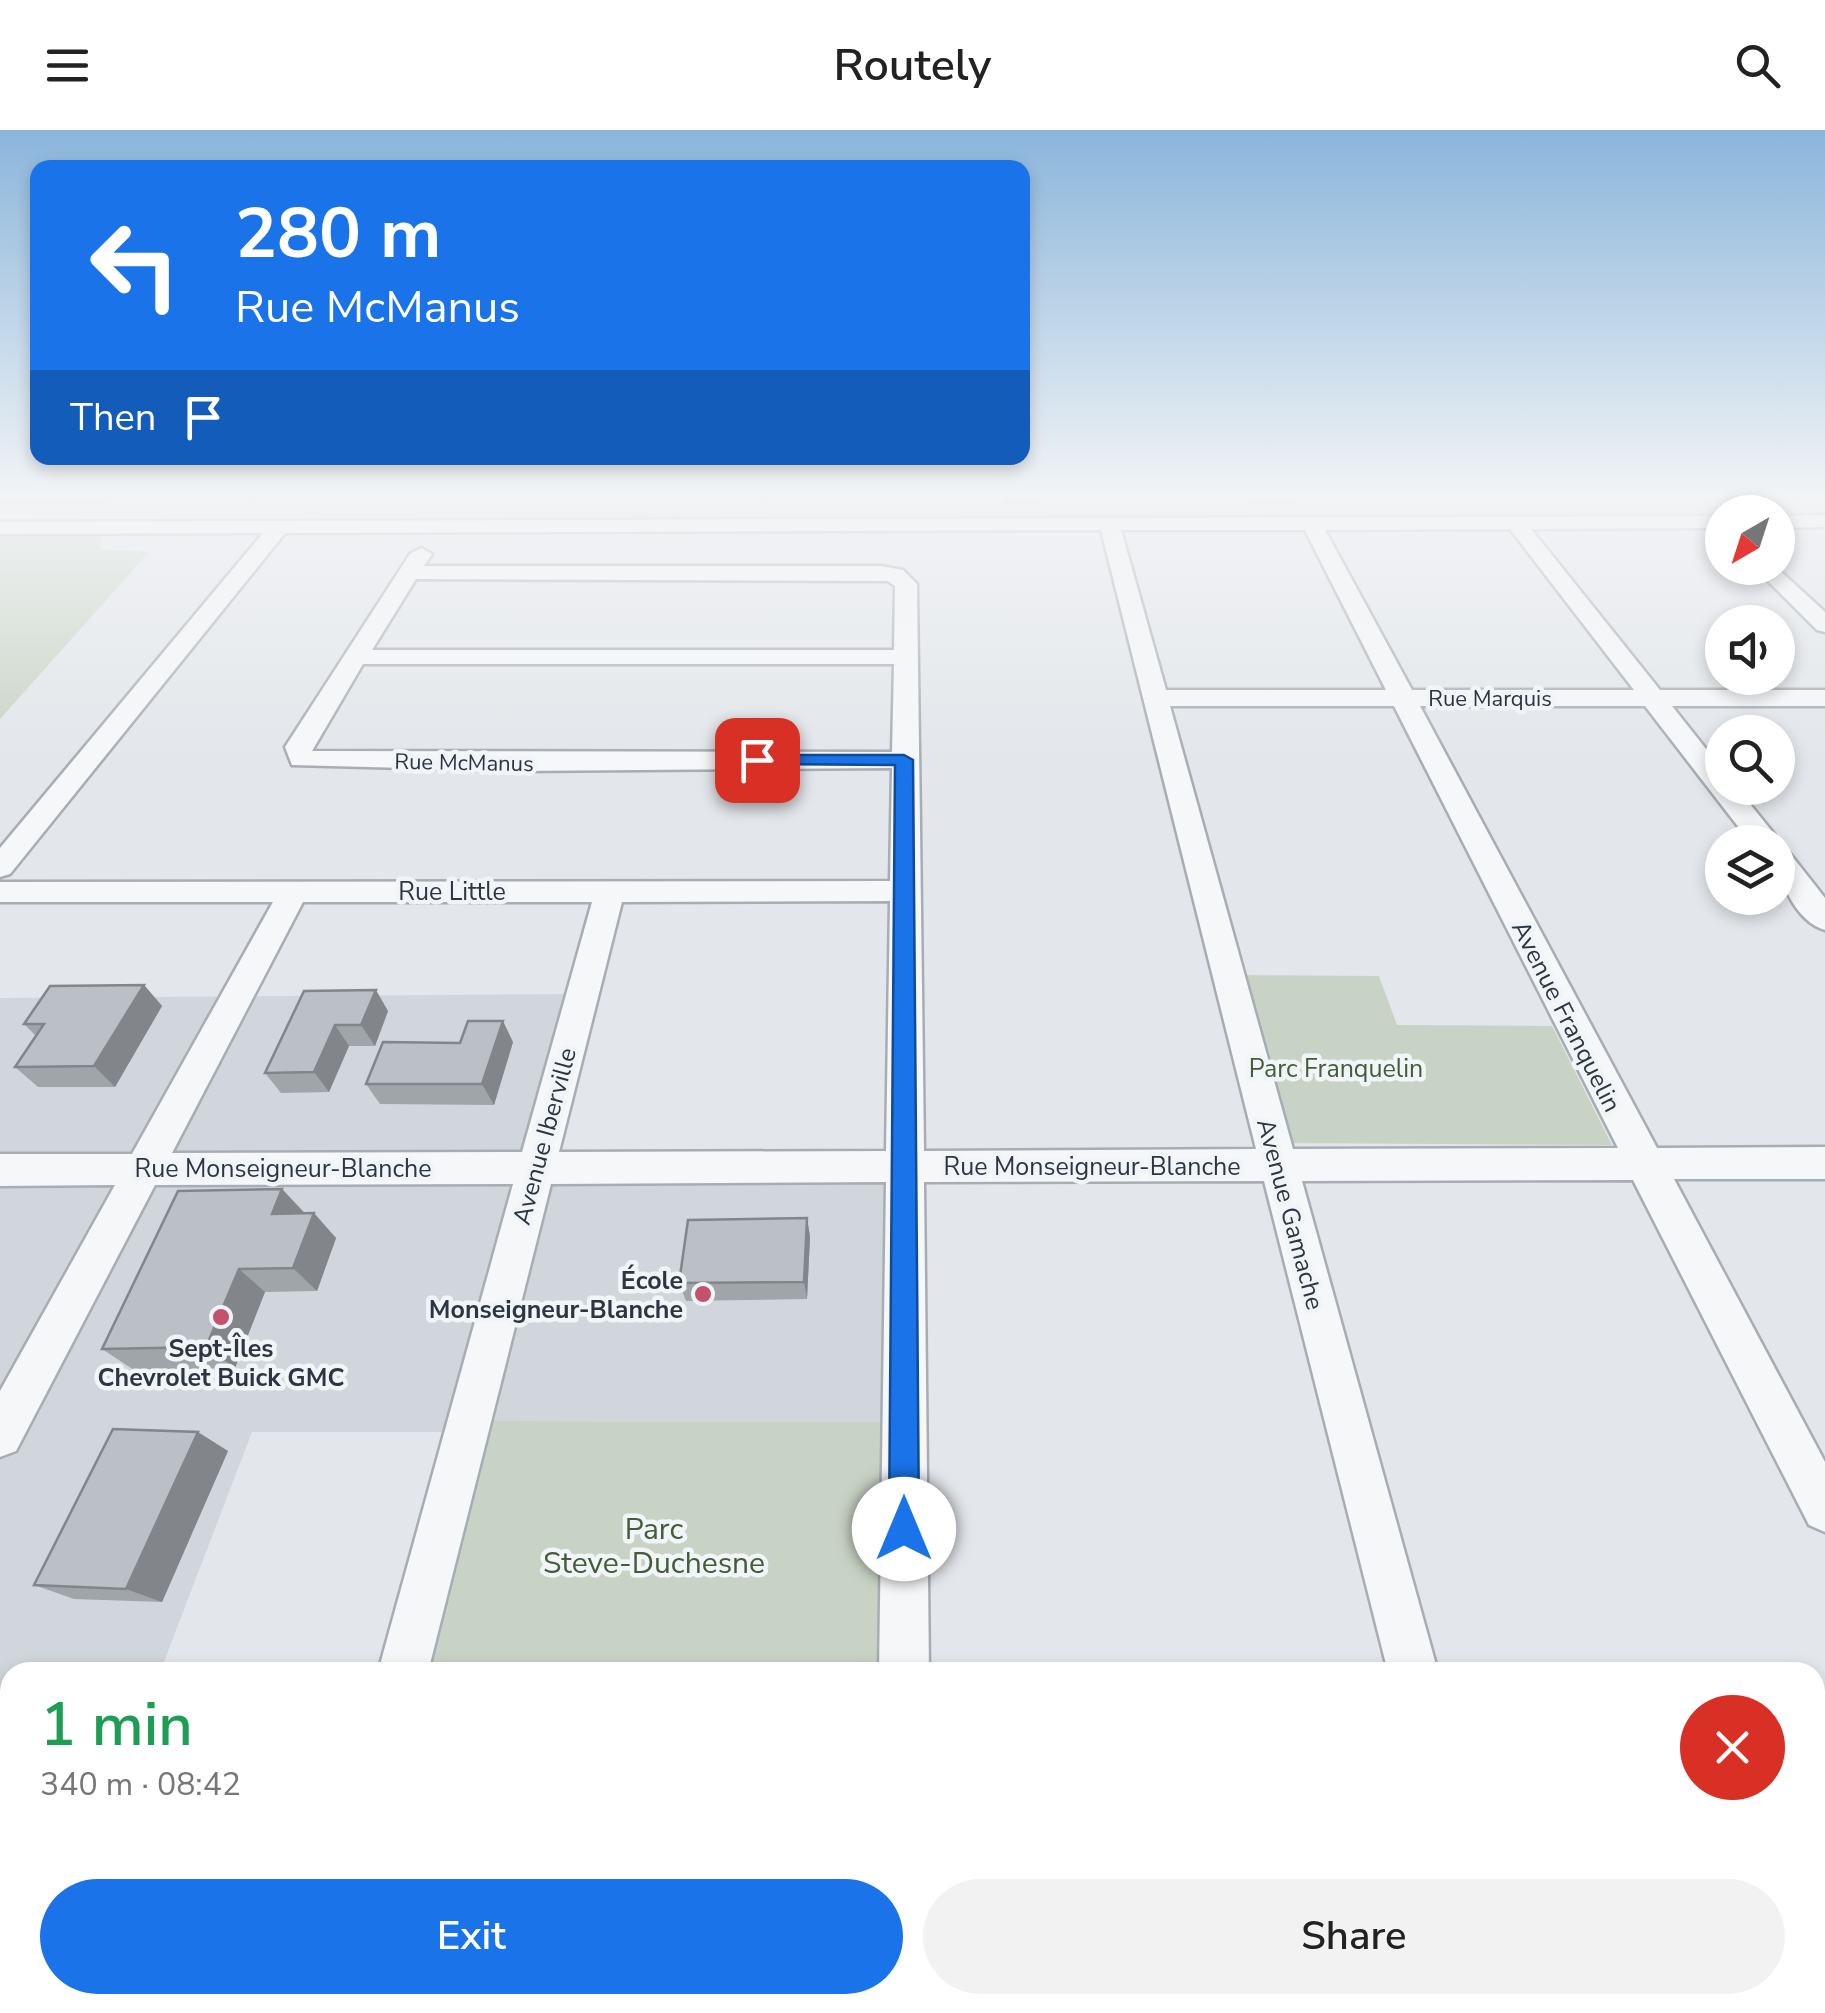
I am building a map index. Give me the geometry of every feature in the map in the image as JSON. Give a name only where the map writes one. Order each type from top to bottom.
[{"type":"street","points":[[0,867],[232,585]]},
{"type":"street","name":"Rue McManus","points":[[402,585],[298,747],[302,758],[517,763],[904,760]]},
{"type":"street","points":[[904,1662],[906,585]]},
{"type":"street","name":"Avenue Gamache","points":[[1125,585],[1410,1662]]},
{"type":"street","name":"Avenue Franquelin","points":[[1344,585],[1825,1509]]},
{"type":"street","points":[[1565,585],[1752,825]]},
{"type":"street","points":[[1783,585],[1825,626]]},
{"type":"street","points":[[356,657],[904,657]]},
{"type":"street","name":"Rue Marquis","points":[[1155,698],[1825,698]]},
{"type":"street","points":[[1795,880],[1825,920]]},
{"type":"street","name":"Avenue Iberville","points":[[406,1662],[610,891]]},
{"type":"street","name":"Rue Little","points":[[0,892],[904,891]]},
{"type":"street","points":[[0,1435],[294,892]]},
{"type":"street","name":"Rue Monseigneur-Blanche","points":[[0,1170],[1825,1163]]},
{"type":"shaded area","points":[[582,994],[535,1167],[904,1166],[904,1422],[469,1421],[465,1432],[252,1432],[164,1662],[0,1662],[0,998]]},
{"type":"green space","points":[[0,585],[120,585],[0,719]]},
{"type":"green space","name":"Parc Franquelin","points":[[1234,975],[1379,976],[1397,1025],[1552,1026],[1612,1145],[1278,1143]]},
{"type":"green space","name":"Parc Steve-Duchesne","points":[[468,1421],[904,1422],[904,1662],[406,1662]]},
{"type":"building","points":[[144,985],[94,1066],[15,1067],[44,1024],[24,1024],[50,986]]},
{"type":"building","points":[[376,990],[361,1025],[335,1025],[314,1072],[265,1073],[304,991]]},
{"type":"building","points":[[468,1021],[503,1021],[482,1084],[366,1084],[383,1042],[460,1043]]},
{"type":"building","points":[[282,1189],[272,1214],[314,1213],[293,1268],[239,1269],[206,1347],[102,1349],[178,1191]]},
{"type":"building","points":[[807,1218],[804,1282],[679,1283],[688,1220]]},
{"type":"building","points":[[113,1429],[198,1432],[126,1589],[34,1585]]},
{"type":"place","name":"École Monseigneur-Blanche","points":[[703,1294]]},
{"type":"place","name":"Sept-Îles Chevrolet Buick GMC","points":[[221,1317]]},
{"type":"route","points":[[757,760],[904,760],[904,1529]]}]
